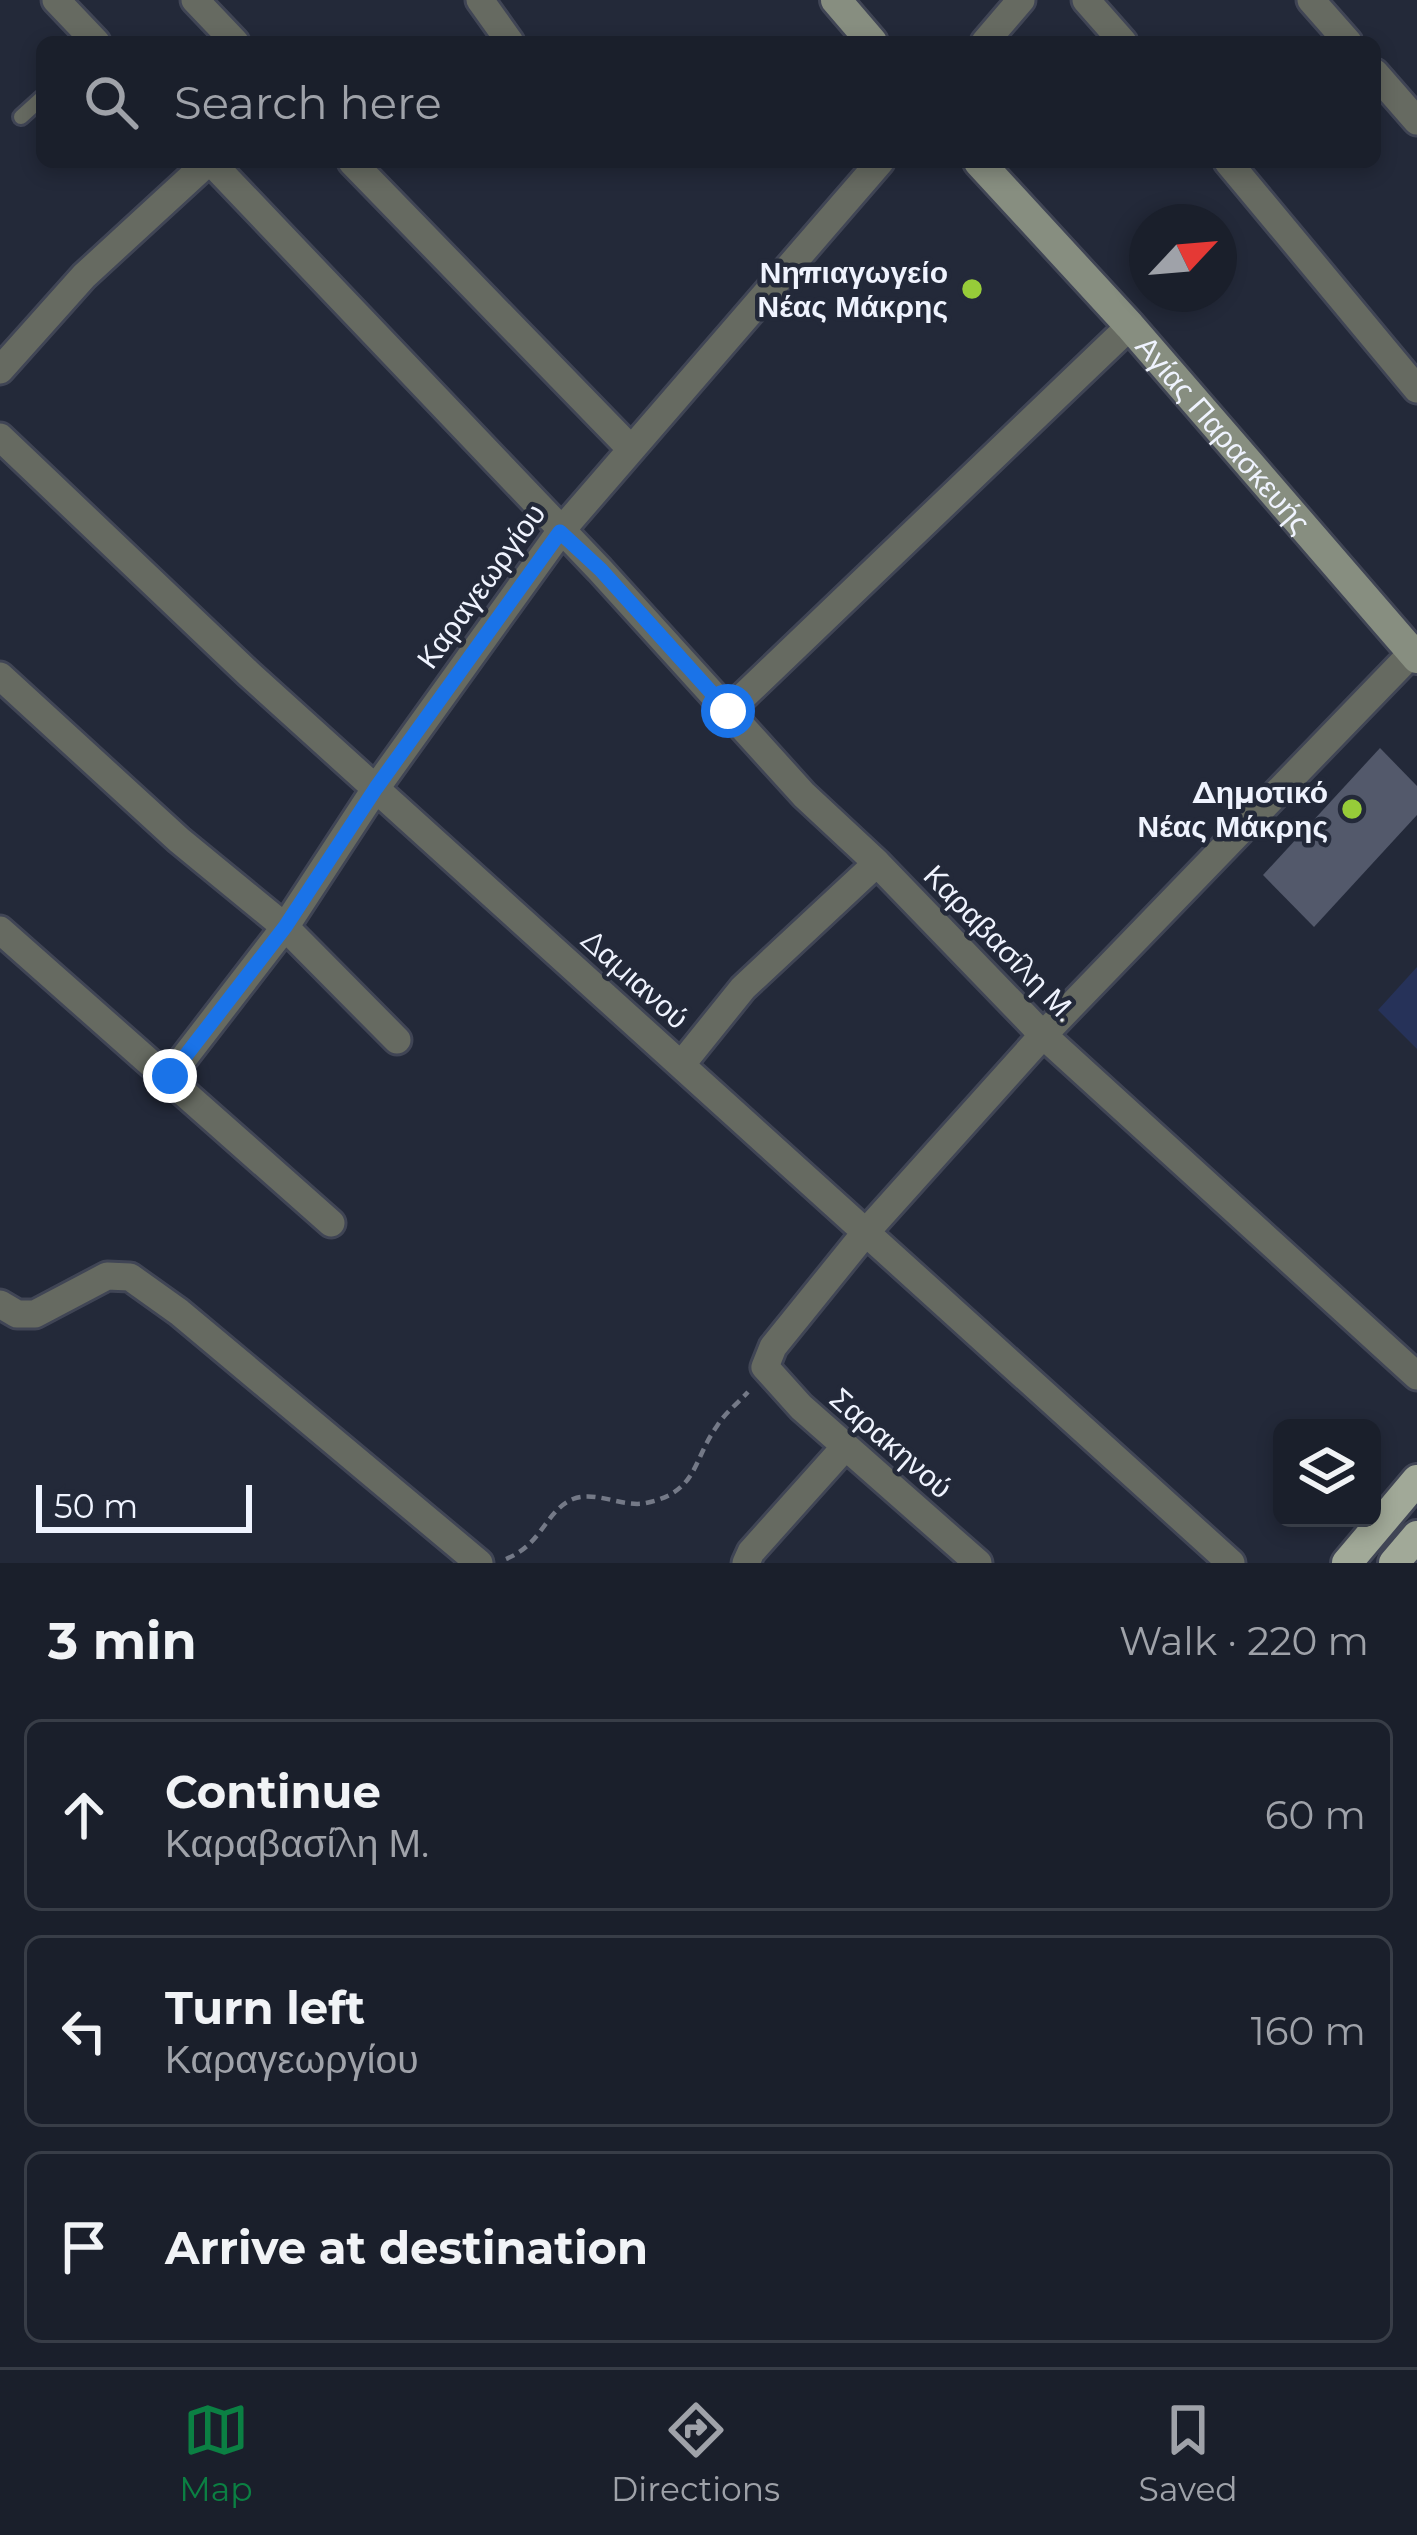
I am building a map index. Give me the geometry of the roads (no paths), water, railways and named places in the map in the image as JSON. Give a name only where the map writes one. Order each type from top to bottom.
[{"type":"main road","points":[[1347,1563],[1417,1480]]},
{"type":"main road","points":[[1394,1563],[1417,1536]]},
{"type":"street","points":[[56,0],[85,36]]},
{"type":"street","points":[[195,0],[230,36]]},
{"type":"street","points":[[480,0],[506,36]]},
{"type":"street","points":[[836,0],[867,36]]},
{"type":"street","points":[[990,36],[1021,0]]},
{"type":"street","points":[[1086,0],[1118,36]]},
{"type":"street","points":[[1311,0],[1343,36]]},
{"type":"street","points":[[1381,80],[1417,121]]},
{"type":"street","points":[[0,370],[84,276],[203,168]]},
{"type":"street","name":"Καραβασίλη Μ.","points":[[216,168],[601,570],[804,795],[877,863],[1042,1035],[1417,1376]]},
{"type":"street","points":[[358,168],[630,448]]},
{"type":"street","name":"Καραγεωργίου","points":[[170,1076],[285,927],[376,788],[560,532],[875,168]]},
{"type":"street","name":"Αγίας Παρασκευής","points":[[985,168],[1130,326],[1415,653]]},
{"type":"street","points":[[1233,168],[1417,389]]},
{"type":"street","points":[[728,711],[1130,326]]},
{"type":"street","name":"Δαμιανού","points":[[0,437],[249,674],[1231,1563]]},
{"type":"street","points":[[866,1232],[1042,1035],[1415,653]]},
{"type":"street","points":[[0,676],[179,840],[285,927],[397,1040]]},
{"type":"street","points":[[681,1065],[742,988],[877,863]]},
{"type":"street","points":[[0,930],[331,1222]]},
{"type":"street","name":"Σαρακηνού","points":[[866,1232],[794,1318],[765,1367],[801,1407],[978,1563]]},
{"type":"street","points":[[0,1304],[16,1314],[35,1314],[107,1276],[130,1277],[479,1563]]},
{"type":"street","points":[[746,1563],[845,1447]]},
{"type":"lane","points":[[21,117],[36,103]]},
{"type":"place","name":"Νηπιαγωγείο Νέας Μάκρης","points":[[972,289]]},
{"type":"place","name":"Δημοτικό Νέας Μάκρης","points":[[1352,809]]}]
